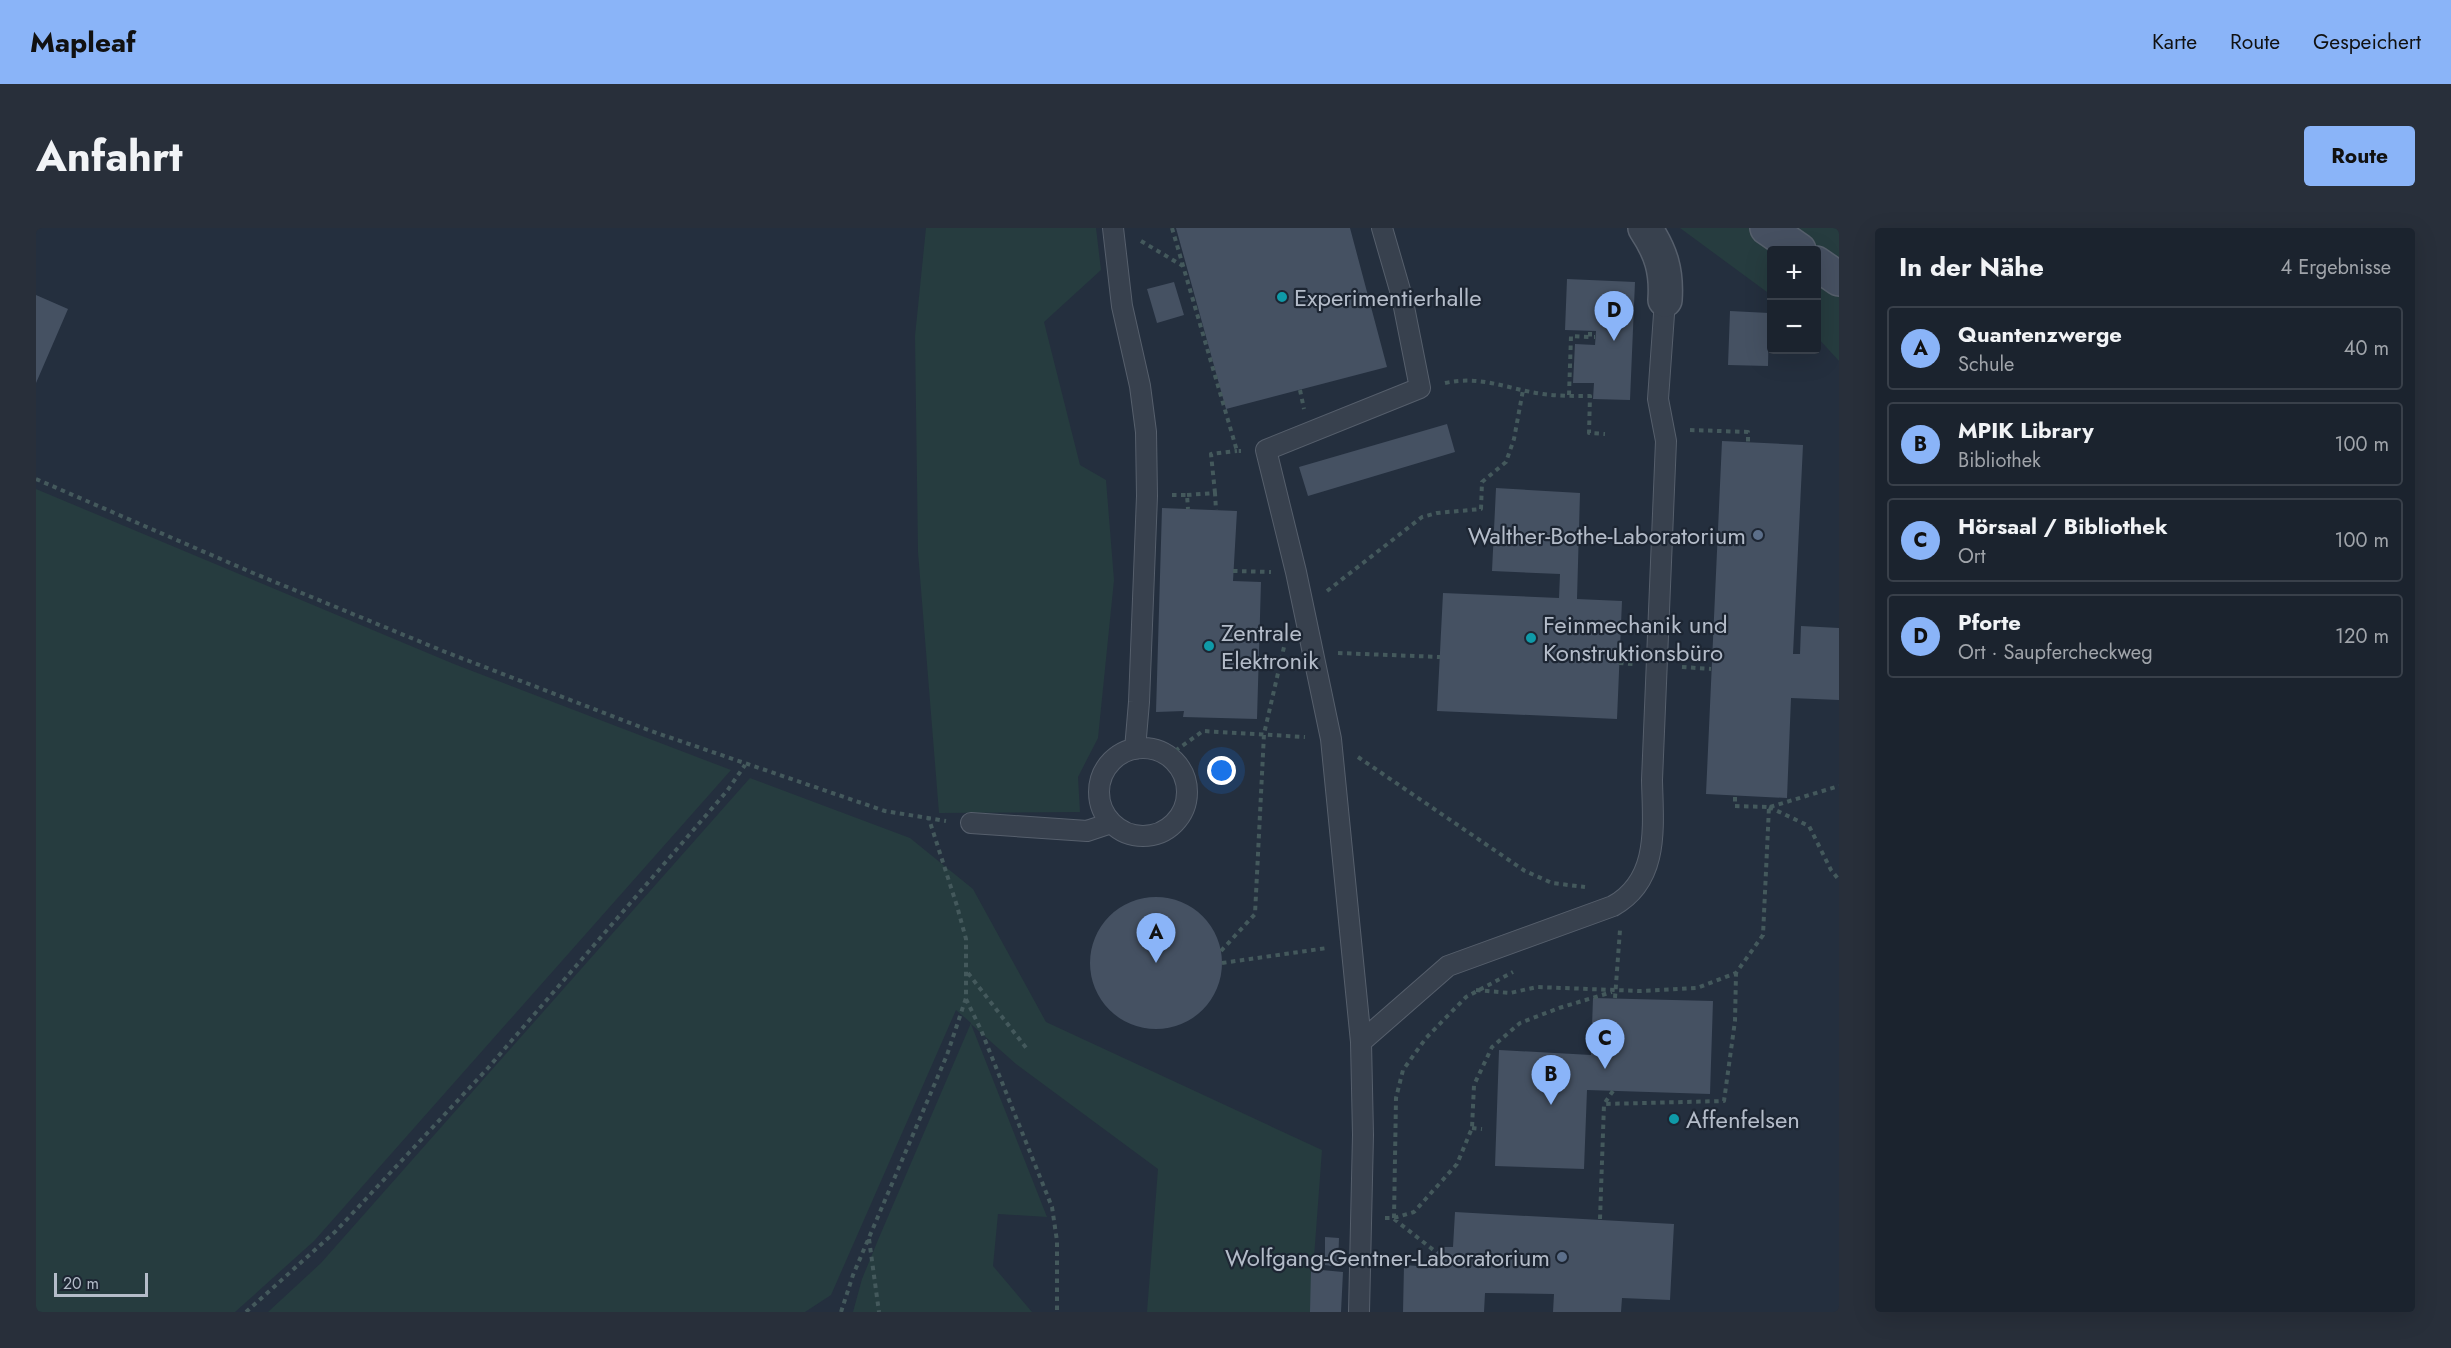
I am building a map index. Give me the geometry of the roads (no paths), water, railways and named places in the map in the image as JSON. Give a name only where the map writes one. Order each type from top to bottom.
[{"type":"street","points":[[1645,228],[1663,259],[1666,275],[1665,300]]},
{"type":"street","points":[[1767,228],[1793,246]]},
{"type":"street","points":[[1821,266],[1839,279]]},
{"type":"lane","points":[[1113,228],[1122,306],[1140,386],[1146,432],[1147,496],[1135,749]]},
{"type":"lane","points":[[1359,1312],[1361,1042],[1331,739],[1296,572],[1266,450],[1420,388],[1402,297],[1382,228]]},
{"type":"lane","points":[[1361,1042],[1448,966],[1613,906],[1633,891],[1646,871],[1652,835],[1652,780],[1666,441],[1658,399],[1665,300]]},
{"type":"lane","points":[[1135,749],[1152,749],[1168,756],[1180,768],[1186,784],[1186,802],[1173,824],[1159,833],[1142,837],[1125,833],[1111,823],[1105,816],[1099,800],[1102,775],[1119,755],[1135,749]]},
{"type":"lane","points":[[971,824],[1087,831],[1111,823]]},
{"type":"place","name":"Experimentierhalle","points":[[1282,297]]},
{"type":"place","name":"Pforte","points":[[1614,341]]},
{"type":"place","name":"Walther-Bothe-Laboratorium","points":[[1758,535]]},
{"type":"place","name":"Feinmechanik und Konstruktionsbüro","points":[[1531,638]]},
{"type":"place","name":"Zentrale Elektronik","points":[[1209,646]]},
{"type":"place","name":"Quantenzwerge","points":[[1156,963]]},
{"type":"place","name":"Hörsaal / Bibliothek","points":[[1605,1069]]},
{"type":"place","name":"MPIK Library","points":[[1551,1105]]},
{"type":"place","name":"Affenfelsen","points":[[1674,1119]]},
{"type":"place","name":"Wolfgang-Gentner-Laboratorium","points":[[1562,1257]]}]
